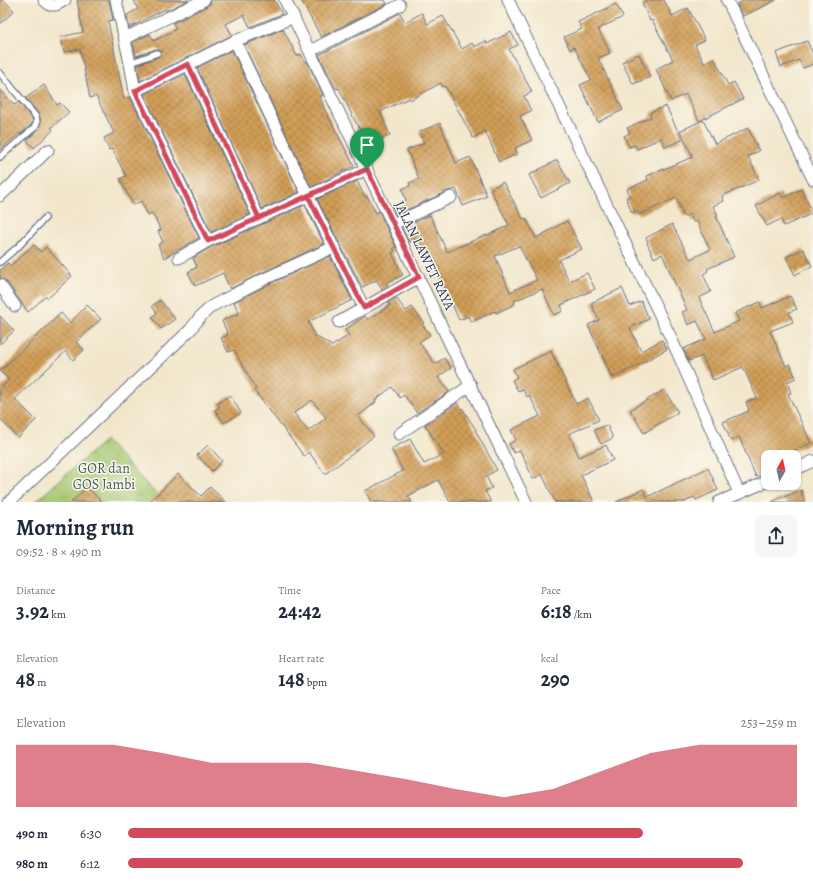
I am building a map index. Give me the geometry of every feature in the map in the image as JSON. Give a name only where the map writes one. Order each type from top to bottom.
[{"type":"street","points":[[44,0],[50,5],[56,5],[65,0]]},
{"type":"street","points":[[116,0],[135,91],[208,241]]},
{"type":"street","points":[[125,38],[204,0]]},
{"type":"street","name":"JALAN LAWET RAYA","points":[[285,0],[526,502]]},
{"type":"street","points":[[508,0],[671,338],[739,493]]},
{"type":"street","points":[[727,0],[813,179]]},
{"type":"street","points":[[310,51],[400,5]]},
{"type":"street","points":[[135,91],[235,41],[294,17]]},
{"type":"street","points":[[235,41],[308,196],[364,308]]},
{"type":"street","points":[[188,64],[259,218]]},
{"type":"street","points":[[0,196],[48,150]]},
{"type":"street","points":[[179,258],[208,241],[367,169]]},
{"type":"street","points":[[393,224],[451,197]]},
{"type":"street","points":[[9,502],[190,330],[201,316],[212,306],[260,281],[334,247]]},
{"type":"street","points":[[339,322],[419,277]]},
{"type":"street","points":[[0,285],[15,306]]},
{"type":"street","points":[[399,434],[471,385]]},
{"type":"street","points":[[801,467],[813,461]]},
{"type":"street","points":[[719,502],[761,484]]},
{"type":"lane","points":[[130,63],[157,53]]},
{"type":"lane","points":[[0,73],[36,117],[37,123],[34,128],[0,157]]},
{"type":"lane","points":[[0,262],[19,246],[45,218]]},
{"type":"green space","name":"GOR dan GOS Jambi","points":[[105,440],[164,502],[35,502]]},
{"type":"building","points":[[0,0],[4,0],[14,11],[0,24]]},
{"type":"building","points":[[77,0],[109,0],[113,20],[108,21],[124,99],[130,97],[199,238],[164,258],[158,245],[163,242],[158,231],[161,230],[152,213],[148,215],[141,201],[133,205],[120,179],[126,176],[112,149],[109,150],[104,138],[114,133],[96,96],[90,98],[80,49],[64,52],[61,37],[83,32]]},
{"type":"building","points":[[134,0],[188,0],[166,11],[165,9],[129,28],[127,15],[138,9]]},
{"type":"building","points":[[211,0],[274,0],[282,14],[250,27],[244,15],[226,24],[232,35],[140,81],[137,65],[158,57],[161,52],[156,49],[136,56],[133,42],[150,34],[154,41],[176,29],[173,23],[207,6],[210,4]]},
{"type":"building","points":[[301,0],[385,0],[387,4],[321,37]]},
{"type":"building","points":[[649,0],[664,0],[672,16],[688,8],[705,40],[695,45],[704,63],[714,58],[728,85],[734,82],[743,99],[699,121],[686,94],[671,101],[656,69],[673,60],[652,20],[650,21],[642,3]]},
{"type":"building","points":[[745,0],[776,0],[743,16],[737,4]]},
{"type":"building","points":[[616,4],[623,17],[598,29],[610,53],[598,58],[623,110],[598,122],[580,85],[591,80],[574,47],[570,50],[564,37],[582,29],[578,22]]},
{"type":"building","points":[[400,13],[405,22],[422,13],[427,24],[443,16],[462,49],[472,43],[474,47],[486,41],[487,44],[511,32],[518,45],[509,49],[532,92],[524,96],[531,111],[520,116],[532,140],[515,148],[517,154],[499,162],[485,131],[473,138],[445,86],[443,87],[441,83],[410,100],[409,98],[380,112],[390,135],[366,145],[357,123],[339,88],[336,89],[319,55]]},
{"type":"building","points":[[283,29],[297,56],[301,54],[305,62],[307,61],[323,95],[320,97],[325,110],[354,166],[311,187],[244,45]]},
{"type":"building","points":[[807,41],[813,54],[813,64],[803,68],[799,60],[781,67],[776,53]]},
{"type":"building","points":[[232,50],[299,192],[262,209],[197,68]]},
{"type":"building","points":[[639,54],[650,77],[633,84],[622,62]]},
{"type":"building","points":[[185,74],[250,214],[211,232],[144,94]]},
{"type":"building","points":[[44,85],[57,105],[60,103],[69,112],[51,128],[53,130],[34,148],[27,140],[38,130],[41,122],[39,114],[26,98]]},
{"type":"building","points":[[0,89],[14,105],[19,102],[33,122],[21,134],[20,133],[0,150]]},
{"type":"building","points":[[666,106],[682,140],[665,147],[661,138],[637,149],[635,145],[629,147],[624,136],[630,133],[627,128],[651,117],[650,113]]},
{"type":"building","points":[[703,120],[715,144],[748,128],[759,151],[748,156],[759,180],[722,196],[724,201],[713,206],[734,257],[707,269],[708,271],[703,274],[711,292],[699,298],[715,332],[739,321],[735,313],[760,302],[762,308],[790,296],[797,309],[789,312],[793,322],[770,331],[786,366],[790,364],[796,378],[787,382],[791,393],[788,394],[811,443],[795,450],[761,450],[761,475],[756,477],[739,437],[731,441],[723,422],[749,411],[746,402],[757,398],[743,367],[713,380],[702,356],[689,361],[683,349],[706,339],[697,321],[688,325],[682,312],[687,310],[662,254],[654,258],[647,243],[646,238],[672,224],[690,259],[710,250],[697,221],[693,222],[690,214],[684,217],[676,198],[639,215],[637,211],[632,213],[626,198],[630,196],[627,189],[648,180],[647,176],[693,157],[680,131]]},
{"type":"building","points":[[440,123],[456,163],[470,157],[487,196],[463,206],[456,189],[448,191],[396,215],[392,206],[406,200],[402,189],[410,186],[409,183],[419,179],[407,150],[424,143],[419,132]]},
{"type":"building","points":[[557,160],[570,183],[541,198],[529,175]]},
{"type":"building","points":[[357,181],[365,197],[367,196],[376,213],[379,211],[396,247],[393,248],[395,251],[392,253],[403,275],[386,283],[388,286],[382,290],[377,280],[362,287],[317,199]]},
{"type":"building","points":[[503,182],[523,219],[526,218],[536,238],[567,221],[582,249],[559,260],[569,281],[587,273],[595,289],[561,305],[563,311],[554,315],[542,289],[514,301],[515,304],[496,313],[495,311],[471,322],[468,316],[459,320],[430,254],[423,257],[415,239],[409,242],[402,228],[430,215],[447,252],[486,236],[509,225],[490,189]],"holes":[[[519,246],[537,280],[510,292],[495,256]]]},
{"type":"building","points":[[801,189],[813,213],[784,226],[781,219],[767,226],[756,206],[780,193],[783,198]]},
{"type":"building","points":[[305,205],[324,244],[230,289],[223,273],[195,286],[188,272],[197,267],[193,258],[211,247]]},
{"type":"building","points":[[34,245],[41,252],[46,247],[72,276],[48,298],[46,296],[28,312],[6,281],[0,278],[0,270],[8,263],[10,266]]},
{"type":"building","points":[[803,249],[812,266],[795,275],[786,257]]},
{"type":"building","points":[[330,256],[352,300],[308,322],[315,336],[332,346],[349,335],[345,330],[365,316],[368,320],[390,305],[388,302],[396,298],[406,311],[412,307],[424,323],[422,324],[430,335],[419,342],[435,364],[444,358],[451,368],[438,377],[449,392],[417,413],[404,395],[400,398],[392,387],[358,416],[374,436],[325,474],[309,452],[304,456],[254,390],[256,389],[234,350],[228,352],[221,338],[228,335],[222,321],[239,313],[234,302]],"holes":[[[312,400],[326,418],[308,431],[294,413]]]},
{"type":"building","points":[[622,288],[630,306],[641,301],[649,319],[630,328],[641,351],[662,340],[667,349],[612,378],[588,325],[599,320],[591,303]]},
{"type":"building","points":[[160,300],[175,319],[161,329],[152,317],[157,313],[152,306]]},
{"type":"building","points":[[87,305],[101,319],[76,342],[84,350],[73,360],[66,351],[15,399],[36,420],[18,438],[0,419],[0,389],[9,380],[0,371],[61,313],[70,323]]},
{"type":"building","points":[[0,316],[14,331],[0,344]]},
{"type":"building","points":[[551,351],[576,404],[588,398],[599,420],[569,434],[579,457],[606,445],[613,460],[581,475],[594,502],[555,502],[542,474],[533,479],[520,450],[514,453],[509,444],[516,440],[511,430],[540,416],[529,395],[527,397],[523,389],[518,391],[512,380],[517,377],[513,369]]},
{"type":"building","points":[[664,390],[678,412],[644,433],[630,410]]},
{"type":"building","points":[[230,395],[241,413],[224,423],[215,410],[220,407],[218,403]]},
{"type":"building","points":[[457,403],[461,409],[462,408],[476,430],[497,470],[486,476],[492,488],[485,491],[491,502],[450,502],[438,480],[408,496],[412,502],[371,502],[365,491],[403,471],[391,449],[410,439],[424,464],[444,454],[425,425]]},
{"type":"building","points":[[607,425],[613,438],[601,444],[594,430]]},
{"type":"building","points":[[208,445],[222,461],[212,471],[197,455]]},
{"type":"building","points":[[708,468],[718,490],[696,500],[694,497],[685,502],[616,502],[643,489],[647,497]]},
{"type":"building","points":[[178,474],[201,496],[210,487],[226,502],[149,502]]},
{"type":"building","points":[[87,487],[102,502],[71,502]]},
{"type":"building","points":[[801,490],[805,502],[773,502]]},
{"type":"route","points":[[367,169],[259,218],[208,241],[135,91],[188,64],[259,218],[308,196],[364,308],[419,277],[367,169]]}]
